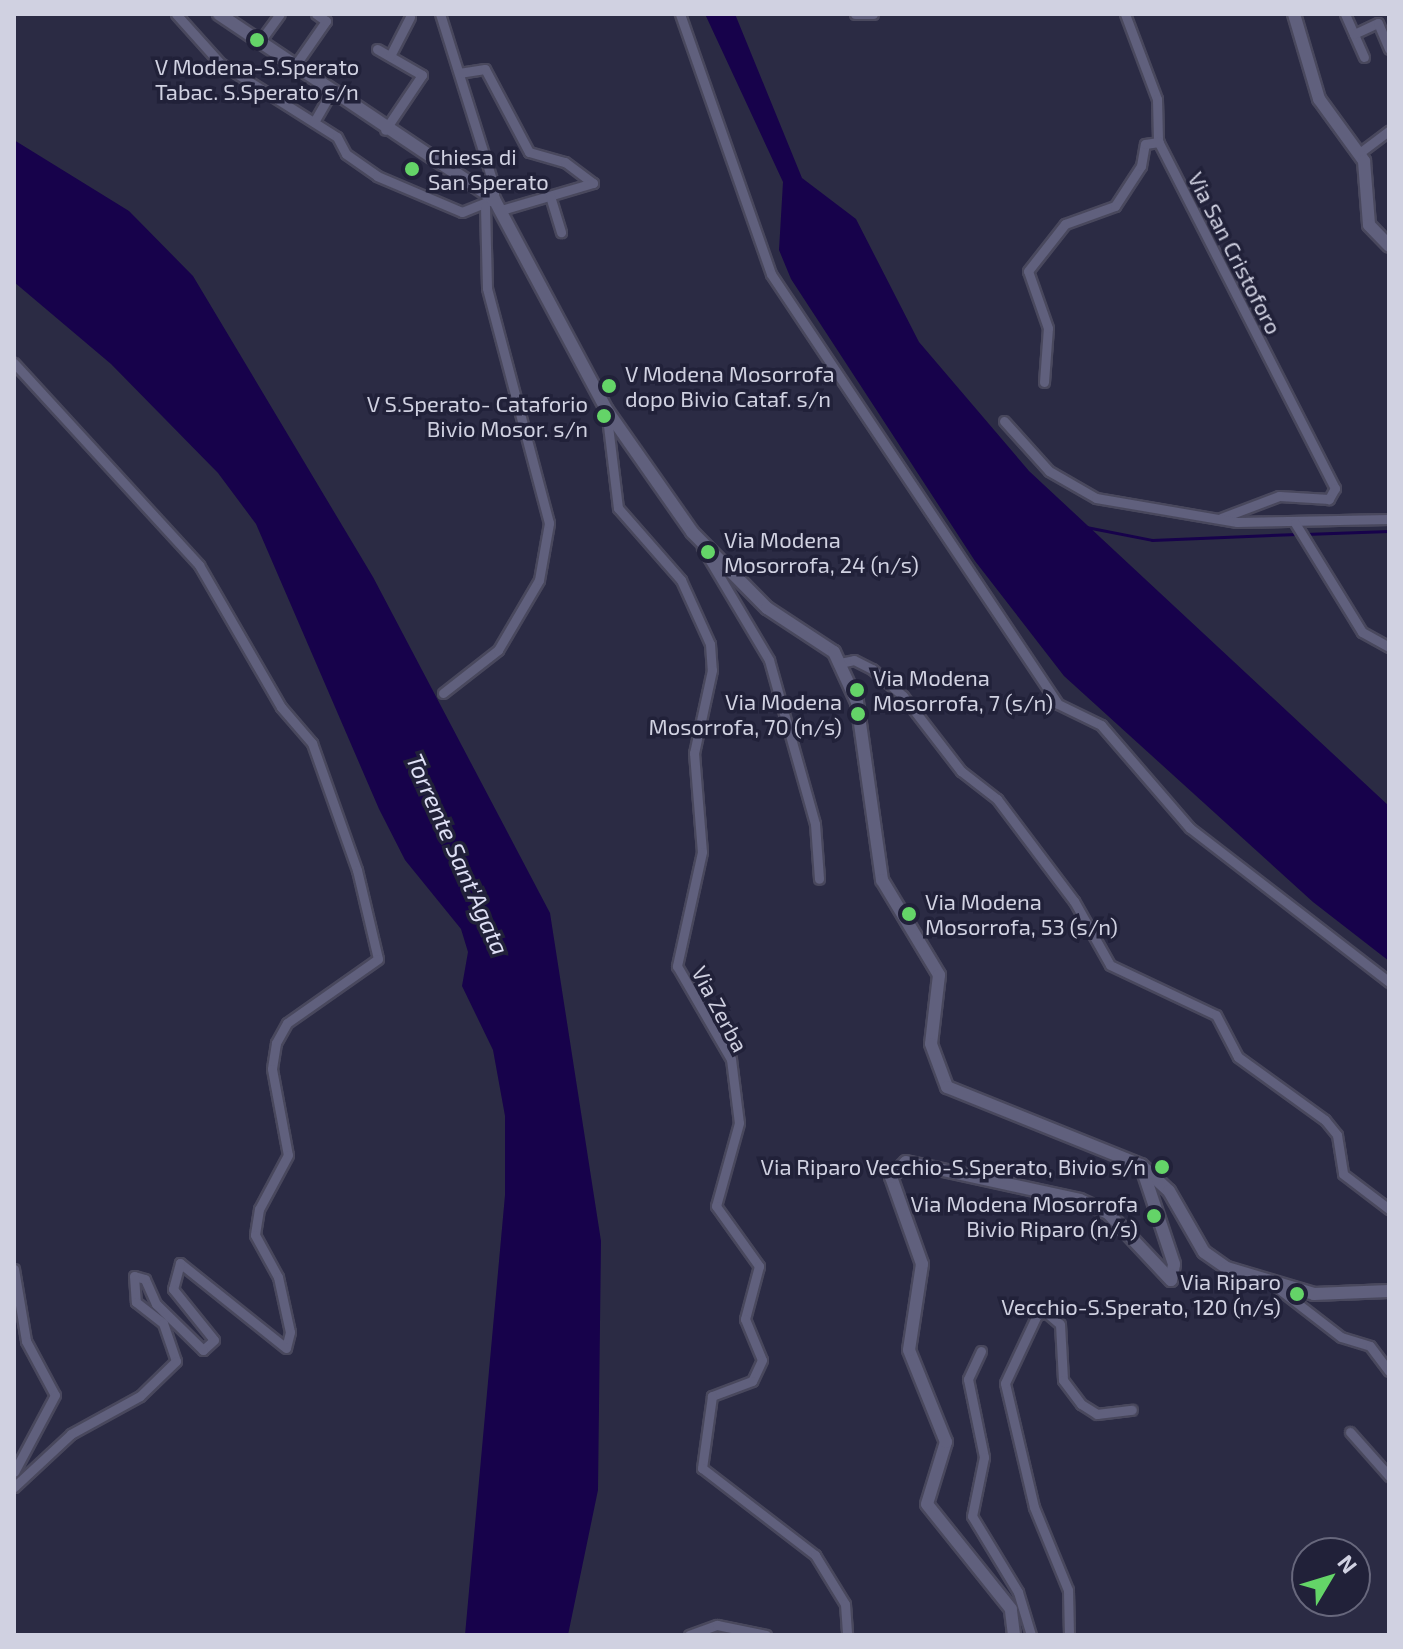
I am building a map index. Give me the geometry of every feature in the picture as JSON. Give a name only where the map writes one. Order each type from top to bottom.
[{"type":"street","points":[[176,14],[201,44],[314,122],[391,183],[448,211],[550,196],[593,183],[565,162],[529,152],[485,69],[459,73]]},
{"type":"street","points":[[219,14],[493,205]]},
{"type":"street","points":[[258,44],[280,14]]},
{"type":"street","points":[[294,67],[326,21],[316,14]]},
{"type":"street","points":[[440,14],[459,73],[493,205],[606,409],[693,532],[769,660],[815,824],[819,879]]},
{"type":"street","points":[[680,14],[771,274],[1058,704],[1101,725],[1190,828],[1389,982]]},
{"type":"street","points":[[855,14],[873,14]]},
{"type":"street","name":"Via San Cristoforo","points":[[1125,14],[1157,99],[1159,142],[1332,479],[1329,499],[1279,496],[1221,518]]},
{"type":"street","points":[[1294,14],[1319,99],[1358,154],[1369,225],[1389,246]]},
{"type":"street","points":[[1345,14],[1364,57]]},
{"type":"street","points":[[390,56],[410,17]]},
{"type":"street","points":[[1354,34],[1378,23],[1389,49]]},
{"type":"street","points":[[377,49],[422,75],[385,130]]},
{"type":"street","points":[[314,122],[331,93]]},
{"type":"street","points":[[1358,154],[1389,131]]},
{"type":"street","points":[[1044,382],[1048,328],[1028,271],[1065,224],[1115,206],[1141,166],[1145,144],[1159,142]]},
{"type":"street","points":[[550,196],[561,232]]},
{"type":"street","points":[[443,693],[498,650],[539,580],[549,523],[487,288],[493,205]]},
{"type":"street","points":[[14,363],[199,565],[281,707],[312,743],[361,882],[378,959],[287,1023],[276,1043],[272,1069],[288,1155],[259,1209],[255,1235],[278,1277],[286,1348],[180,1263],[173,1289],[214,1340],[203,1350],[156,1304],[145,1279],[134,1276],[136,1302],[163,1323],[176,1361],[140,1396],[71,1434],[14,1487]]},
{"type":"street","name":"Via Zerba","points":[[606,409],[618,508],[681,580],[710,644],[712,670],[694,753],[702,852],[677,966],[731,1059],[739,1123],[716,1206],[759,1266],[745,1319],[762,1360],[752,1381],[712,1396],[702,1468],[815,1555],[845,1604],[848,1634]]},
{"type":"street","points":[[1004,421],[1049,471],[1080,492],[1221,518],[1297,526],[1389,519]]},
{"type":"street","points":[[1297,526],[1362,632],[1389,647]]},
{"type":"street","points":[[693,532],[767,608],[814,634],[840,663],[857,702],[882,880],[939,975],[931,1044],[937,1071],[968,1099],[1141,1165],[1169,1191],[1204,1252],[1275,1286],[1341,1337],[1370,1346],[1389,1371]]},
{"type":"street","points":[[840,663],[854,660],[872,669],[903,696],[961,771],[997,799],[1074,901],[1110,965],[1216,1015],[1238,1057],[1325,1120],[1337,1135],[1343,1174],[1389,1209]]},
{"type":"street","points":[[1014,1635],[1011,1609],[927,1504],[946,1442],[909,1350],[922,1264],[891,1177],[906,1162],[1080,1200],[1108,1213],[1171,1280],[1174,1264],[1141,1165]]},
{"type":"street","points":[[14,1269],[26,1341],[55,1395],[14,1472]]},
{"type":"street","points":[[1275,1286],[1314,1294],[1389,1291]]},
{"type":"street","points":[[1069,1635],[1068,1590],[1034,1507],[1005,1383],[1037,1315],[1046,1312],[1060,1324],[1067,1349],[1063,1380],[1081,1404],[1097,1414],[1132,1410]]},
{"type":"street","points":[[981,1351],[968,1379],[984,1457],[972,1516],[1018,1592],[1031,1635]]},
{"type":"street","points":[[1350,1432],[1389,1476]]},
{"type":"street","points":[[689,1635],[717,1625],[766,1635]]},
{"type":"water","points":[[705,14],[735,14],[802,178],[856,219],[919,342],[1029,471],[1389,806],[1389,961],[1313,902],[1064,676],[975,561],[791,279],[779,250],[783,182]]},
{"type":"water","name":"Torrente Sant'Agata","points":[[14,140],[129,211],[193,276],[373,577],[550,913],[601,1241],[598,1490],[568,1635],[465,1635],[505,1195],[505,1116],[493,1050],[462,986],[468,952],[461,929],[405,860],[379,809],[256,524],[218,473],[111,364],[14,282]]},
{"type":"waterway","points":[[1086,527],[1152,540],[1297,534]]},
{"type":"waterway","points":[[1305,534],[1389,531]]},
{"type":"place","name":"V Modena-S.Sperato Tabac. S.Sperato s/n","points":[[257,40]]},
{"type":"place","name":"Chiesa di San Sperato","points":[[412,169]]},
{"type":"place","name":"V Modena Mosorrofa dopo Bivio Cataf. s/n","points":[[609,386]]},
{"type":"place","name":"V S.Sperato- Cataforio Bivio Mosor. s/n","points":[[604,416]]},
{"type":"place","name":"Via Modena Mosorrofa, 24 (n/s)","points":[[708,552]]},
{"type":"place","name":"Via Modena Mosorrofa, 7 (s/n)","points":[[857,690]]},
{"type":"place","name":"Via Modena Mosorrofa, 70 (n/s)","points":[[858,714]]},
{"type":"place","name":"Via Modena Mosorrofa, 53 (s/n)","points":[[909,914]]},
{"type":"place","name":"Via Riparo Vecchio-S.Sperato, Bivio s/n","points":[[1162,1167]]},
{"type":"place","name":"Via Modena Mosorrofa Bivio Riparo (n/s)","points":[[1154,1216]]},
{"type":"place","name":"Via Riparo Vecchio-S.Sperato, 120 (n/s)","points":[[1297,1294]]}]
